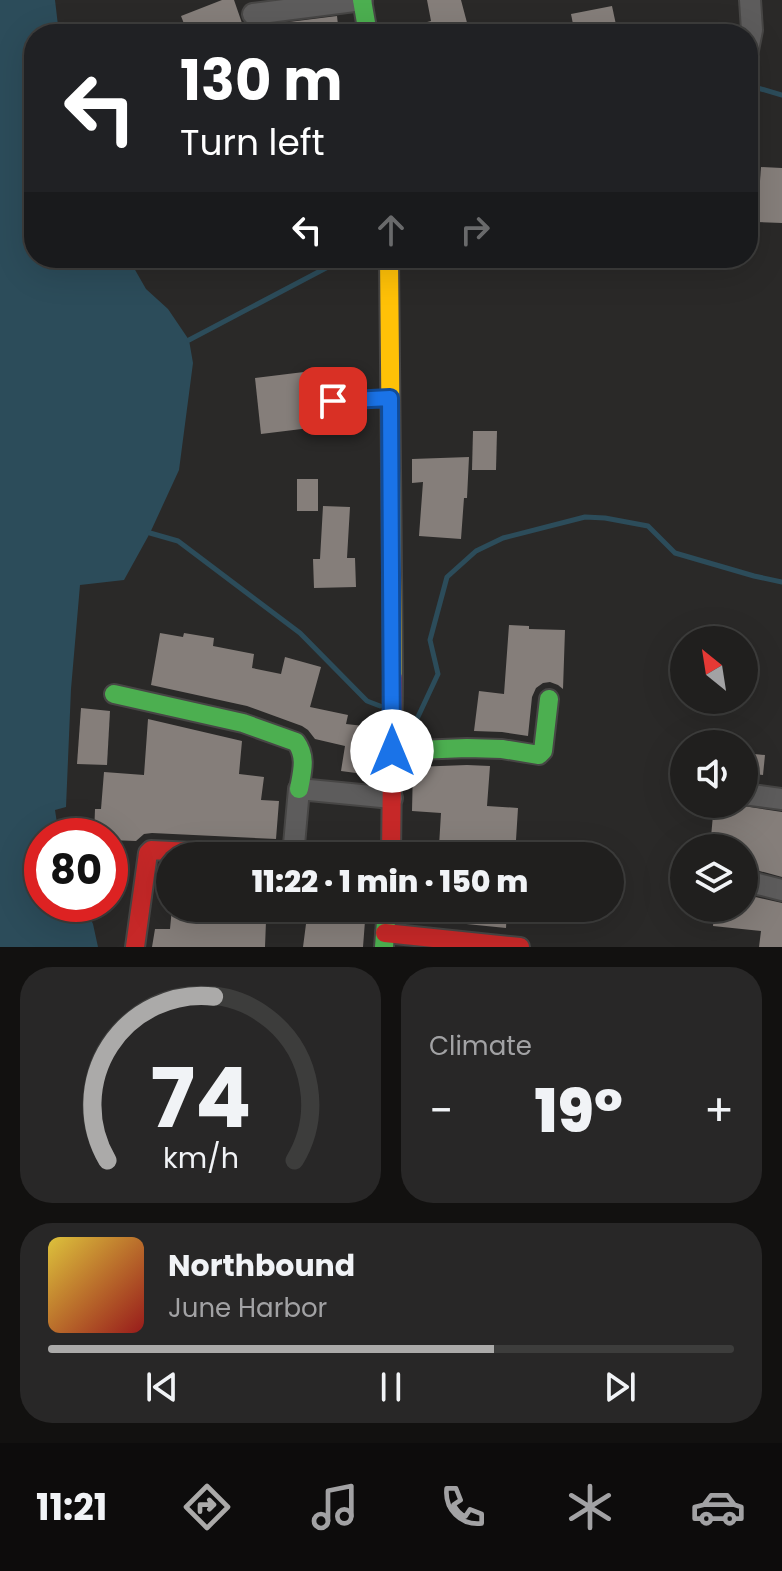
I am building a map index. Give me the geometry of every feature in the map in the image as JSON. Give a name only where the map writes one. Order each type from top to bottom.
[{"type":"main road","points":[[362,0],[366,24]]},
{"type":"main road","points":[[389,268],[393,653],[391,842]]},
{"type":"main road","points":[[114,694],[243,723],[296,742],[305,756],[299,789]]},
{"type":"main road","points":[[392,743],[502,749],[539,755],[543,751],[549,699]]},
{"type":"main road","points":[[135,947],[148,853],[156,850]]},
{"type":"main road","points":[[384,940],[520,947]]},
{"type":"street","points":[[253,14],[362,0]]},
{"type":"street","points":[[750,0],[752,24]]},
{"type":"street","points":[[294,842],[299,789],[392,798]]},
{"type":"street","points":[[758,796],[782,799]]},
{"type":"street","points":[[758,884],[782,890]]},
{"type":"lane","points":[[333,401],[390,398]]},
{"type":"water","points":[[0,0],[55,0],[58,24],[24,24],[24,268],[134,268],[146,289],[168,309],[189,340],[193,363],[179,470],[150,533],[124,580],[80,585],[71,689],[66,807],[55,810],[56,818],[24,818],[24,922],[92,922],[98,947],[0,947]]},
{"type":"building","points":[[222,0],[234,0],[242,24],[184,24],[181,16]]},
{"type":"building","points":[[427,0],[461,0],[467,24],[419,24],[431,21]]},
{"type":"building","points":[[612,6],[616,24],[573,24],[571,14]]},
{"type":"building","points":[[337,16],[338,24],[289,24]]},
{"type":"building","points":[[761,167],[782,168],[782,223],[758,222]]},
{"type":"building","points":[[312,371],[318,427],[261,434],[255,378]]},
{"type":"building","points":[[473,431],[497,431],[496,470],[472,470]]},
{"type":"building","points":[[469,457],[461,539],[419,536],[423,482],[412,483],[412,459]]},
{"type":"building","points":[[297,479],[318,479],[318,511],[297,511]]},
{"type":"building","points":[[323,506],[350,507],[347,558],[355,558],[356,587],[314,588],[313,559],[320,559]]},
{"type":"building","points":[[509,625],[565,630],[563,689],[550,682],[536,688],[532,697],[528,736],[474,731],[479,691],[504,694]]},
{"type":"building","points":[[160,633],[214,638],[213,646],[254,654],[252,668],[281,674],[285,657],[321,667],[310,707],[348,715],[346,724],[364,726],[361,753],[371,755],[371,775],[341,771],[345,746],[315,739],[302,726],[247,706],[151,685]]},
{"type":"building","points":[[81,708],[110,711],[107,765],[77,764]]},
{"type":"building","points":[[148,719],[242,741],[239,774],[264,777],[261,800],[279,801],[276,839],[152,833],[144,834],[136,841],[128,841],[128,818],[95,818],[95,809],[101,809],[104,772],[144,775]]},
{"type":"building","points":[[758,754],[765,755],[763,775],[758,774]]},
{"type":"building","points":[[490,766],[487,806],[518,808],[516,842],[439,842],[441,813],[412,811],[413,767]]},
{"type":"building","points":[[758,808],[782,812],[782,877],[758,871],[758,834],[711,834],[713,818],[758,818]]},
{"type":"building","points":[[758,898],[782,903],[782,947],[759,947],[761,931],[713,926],[713,922],[758,922]]},
{"type":"building","points":[[171,922],[266,922],[265,947],[152,947],[155,929],[170,929]]},
{"type":"building","points":[[279,922],[365,922],[363,947],[303,947],[306,924]]},
{"type":"building","points":[[447,922],[506,922],[506,928]]},
{"type":"waterway","points":[[758,88],[782,95]]},
{"type":"waterway","points":[[189,340],[326,268]]},
{"type":"waterway","points":[[404,716],[416,721],[438,674],[430,640],[447,577],[476,551],[503,538],[585,517],[605,518],[648,526],[675,553],[782,582]]},
{"type":"waterway","points":[[150,533],[178,541],[300,633],[367,701],[380,706]]},
{"type":"traffic: fast","points":[[362,0],[366,24]]},
{"type":"traffic: fast","points":[[114,694],[243,723],[296,742],[303,759],[299,789]]},
{"type":"traffic: fast","points":[[392,751],[467,748],[539,755],[543,751],[549,699]]},
{"type":"traffic: fast","points":[[384,947],[386,922]]},
{"type":"traffic: slow","points":[[389,268],[393,678]]},
{"type":"traffic: jam","points":[[391,842],[393,678]]},
{"type":"traffic: jam","points":[[135,947],[148,853],[156,850]]},
{"type":"traffic: jam","points":[[385,933],[520,947]]},
{"type":"route","points":[[333,401],[390,398],[392,751]]}]
